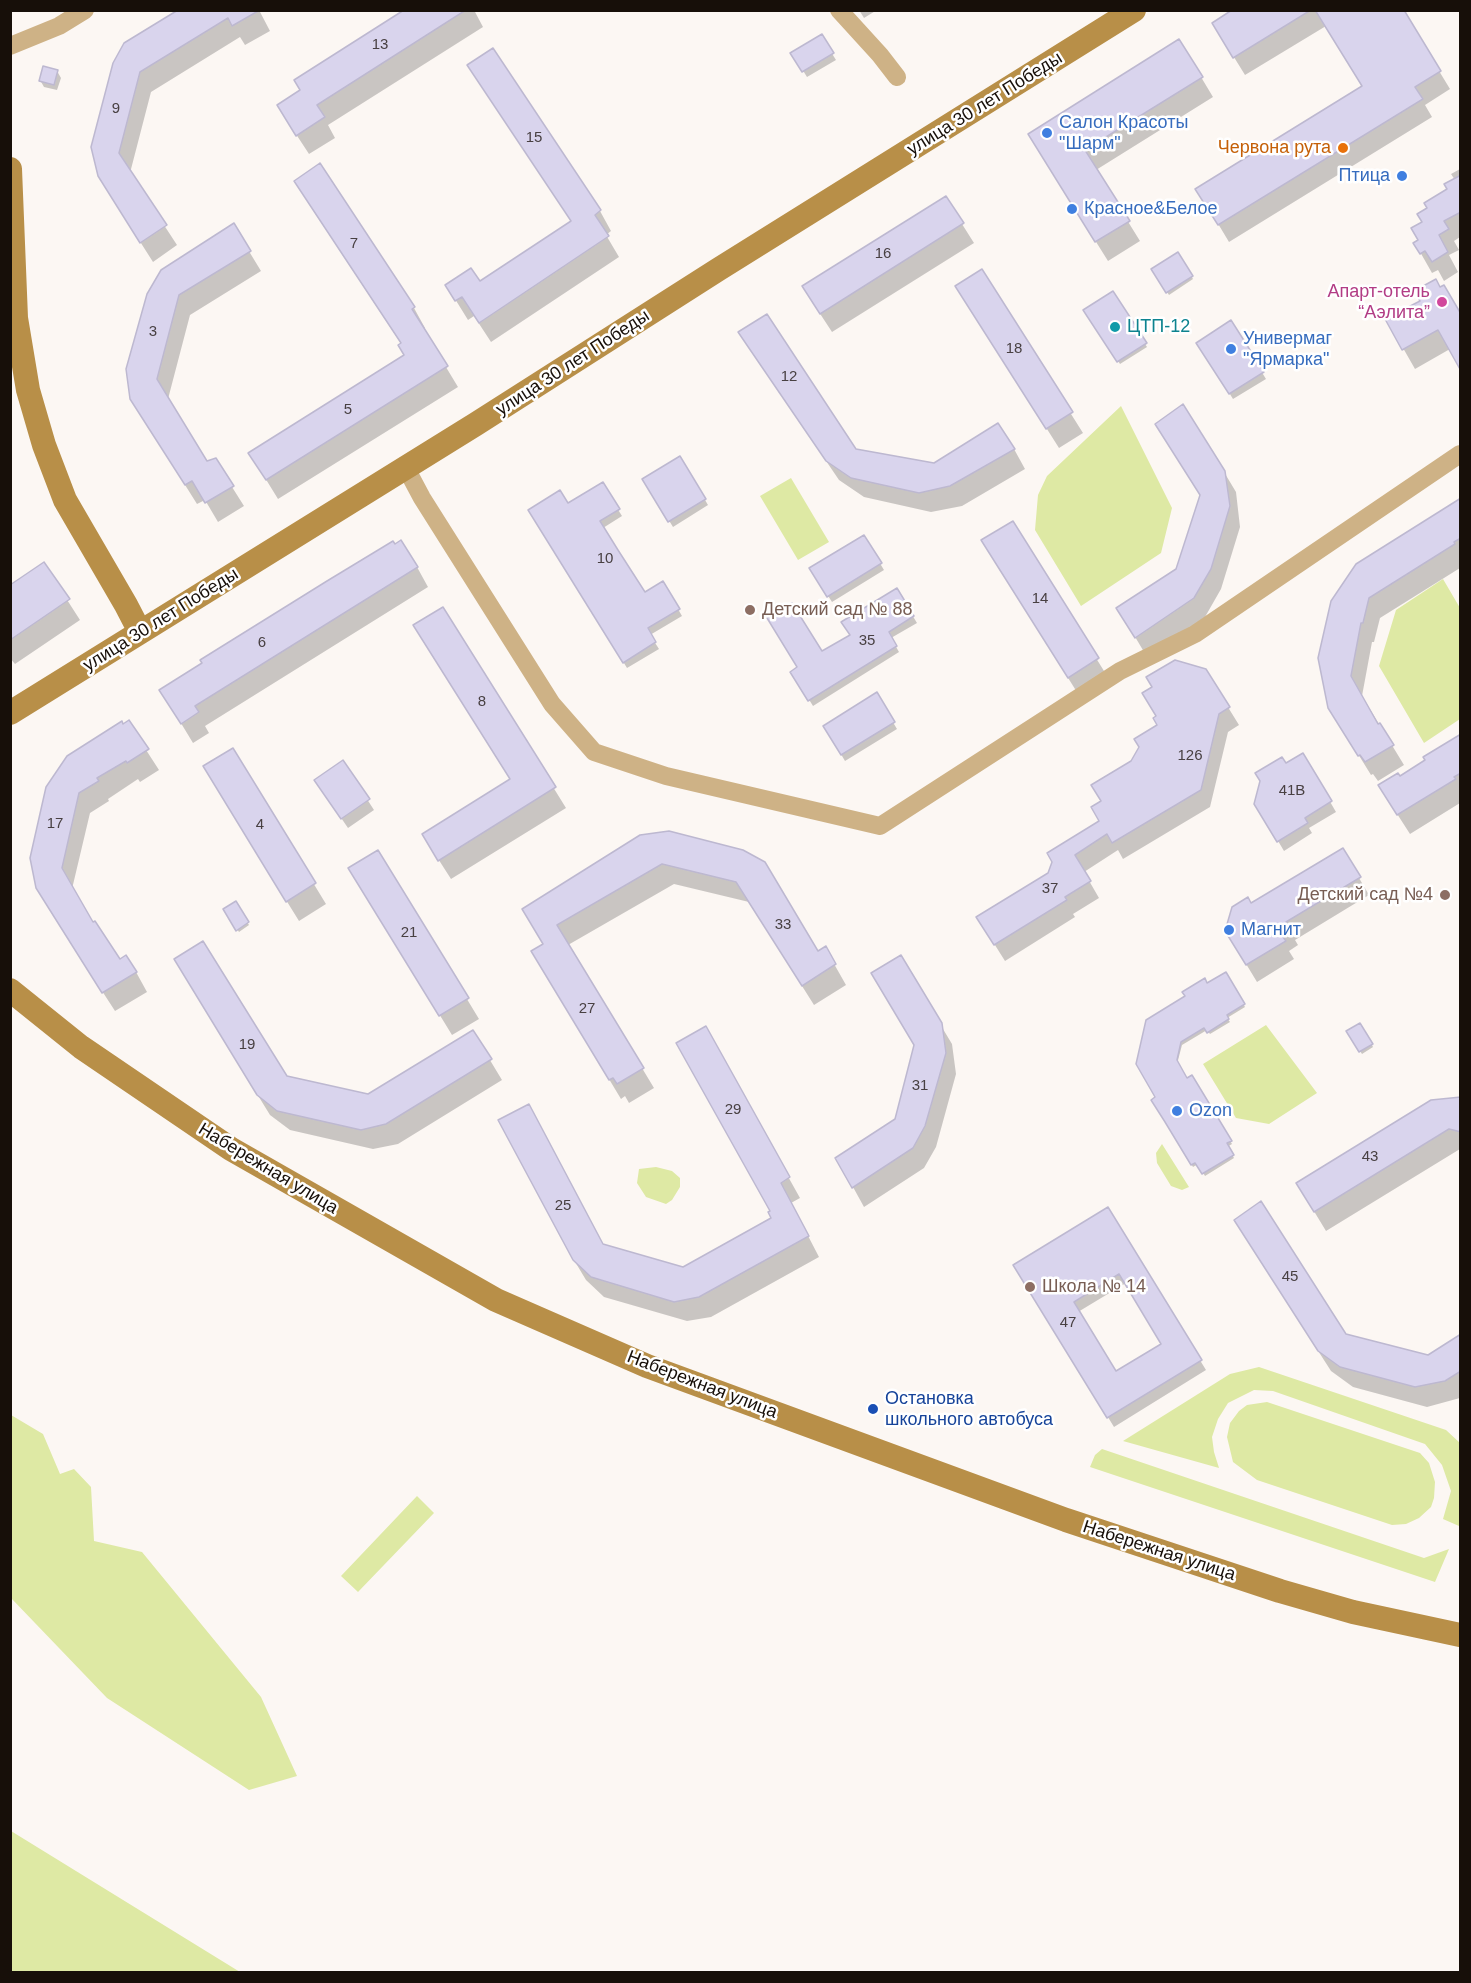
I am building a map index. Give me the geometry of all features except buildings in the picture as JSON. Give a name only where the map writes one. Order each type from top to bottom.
[{"type":"street","points":[[10,46],[59,26],[85,10]]},
{"type":"street","points":[[839,10],[897,77]]},
{"type":"street","name":"улица 30 лет Победы","points":[[10,713],[406,468],[1134,10]]},
{"type":"street","points":[[10,169],[16,318],[28,390],[44,445],[65,501],[140,632]]},
{"type":"street","points":[[406,468],[422,498],[552,704],[594,752],[666,776],[880,826],[1120,671],[1195,634],[1461,454]]},
{"type":"street","name":"Набережная улица","points":[[10,990],[81,1047],[231,1149],[466,1283],[518,1309],[647,1366],[1066,1520],[1332,1606],[1461,1635]]},
{"type":"green space","points":[[1121,406],[1172,508],[1161,553],[1081,606],[1035,530],[1038,495],[1047,476]]},
{"type":"green space","points":[[791,478],[829,542],[798,560],[760,496]]},
{"type":"green space","points":[[1443,579],[1460,608],[1460,719],[1424,743],[1379,666],[1396,610]]},
{"type":"green space","points":[[1266,1025],[1317,1093],[1269,1124],[1236,1118],[1203,1064]]},
{"type":"green space","points":[[1162,1144],[1189,1187],[1182,1190],[1171,1186],[1157,1163],[1156,1153]]},
{"type":"green space","points":[[656,1167],[672,1171],[680,1178],[680,1187],[672,1200],[666,1204],[646,1197],[637,1183],[639,1169]]},
{"type":"green space","points":[[1259,1367],[1446,1430],[1460,1443],[1459,1526],[1443,1519],[1451,1491],[1442,1465],[1425,1444],[1273,1391],[1254,1390],[1228,1403],[1218,1419],[1212,1437],[1219,1468],[1123,1441],[1230,1374]]},
{"type":"green space","points":[[1267,1402],[1420,1453],[1429,1463],[1435,1482],[1431,1507],[1419,1518],[1406,1524],[1392,1525],[1257,1480],[1233,1462],[1227,1437],[1230,1423],[1239,1411],[1247,1405]]},
{"type":"green space","points":[[11,1415],[43,1434],[60,1474],[74,1469],[91,1487],[94,1541],[142,1552],[261,1697],[297,1776],[249,1790],[107,1698],[11,1598]]},
{"type":"green space","points":[[1102,1449],[1424,1558],[1449,1549],[1435,1582],[1090,1467],[1095,1455]]},
{"type":"green space","points":[[417,1496],[434,1513],[358,1592],[341,1576]]},
{"type":"green space","points":[[11,1831],[240,1972],[11,1972]]},
{"type":"place","name":"Салон Красоты \"Шарм\"","points":[[1047,133]]},
{"type":"place","name":"Червона рута","points":[[1343,148]]},
{"type":"place","name":"Птица","points":[[1402,176]]},
{"type":"place","name":"Красное&Белое","points":[[1072,209]]},
{"type":"place","name":"Апарт-отель “Аэлита”","points":[[1442,302]]},
{"type":"place","name":"ЦТП-12","points":[[1115,327]]},
{"type":"place","name":"Универмаг \"Ярмарка\"","points":[[1231,349]]},
{"type":"place","name":"Детский сад № 88","points":[[750,610]]},
{"type":"place","name":"Детский сад №4","points":[[1445,895]]},
{"type":"place","name":"Магнит","points":[[1229,930]]},
{"type":"place","name":"Ozon","points":[[1177,1111]]},
{"type":"place","name":"Школа № 14","points":[[1030,1287]]},
{"type":"place","name":"Остановка школьного автобуса","points":[[873,1409]]}]
